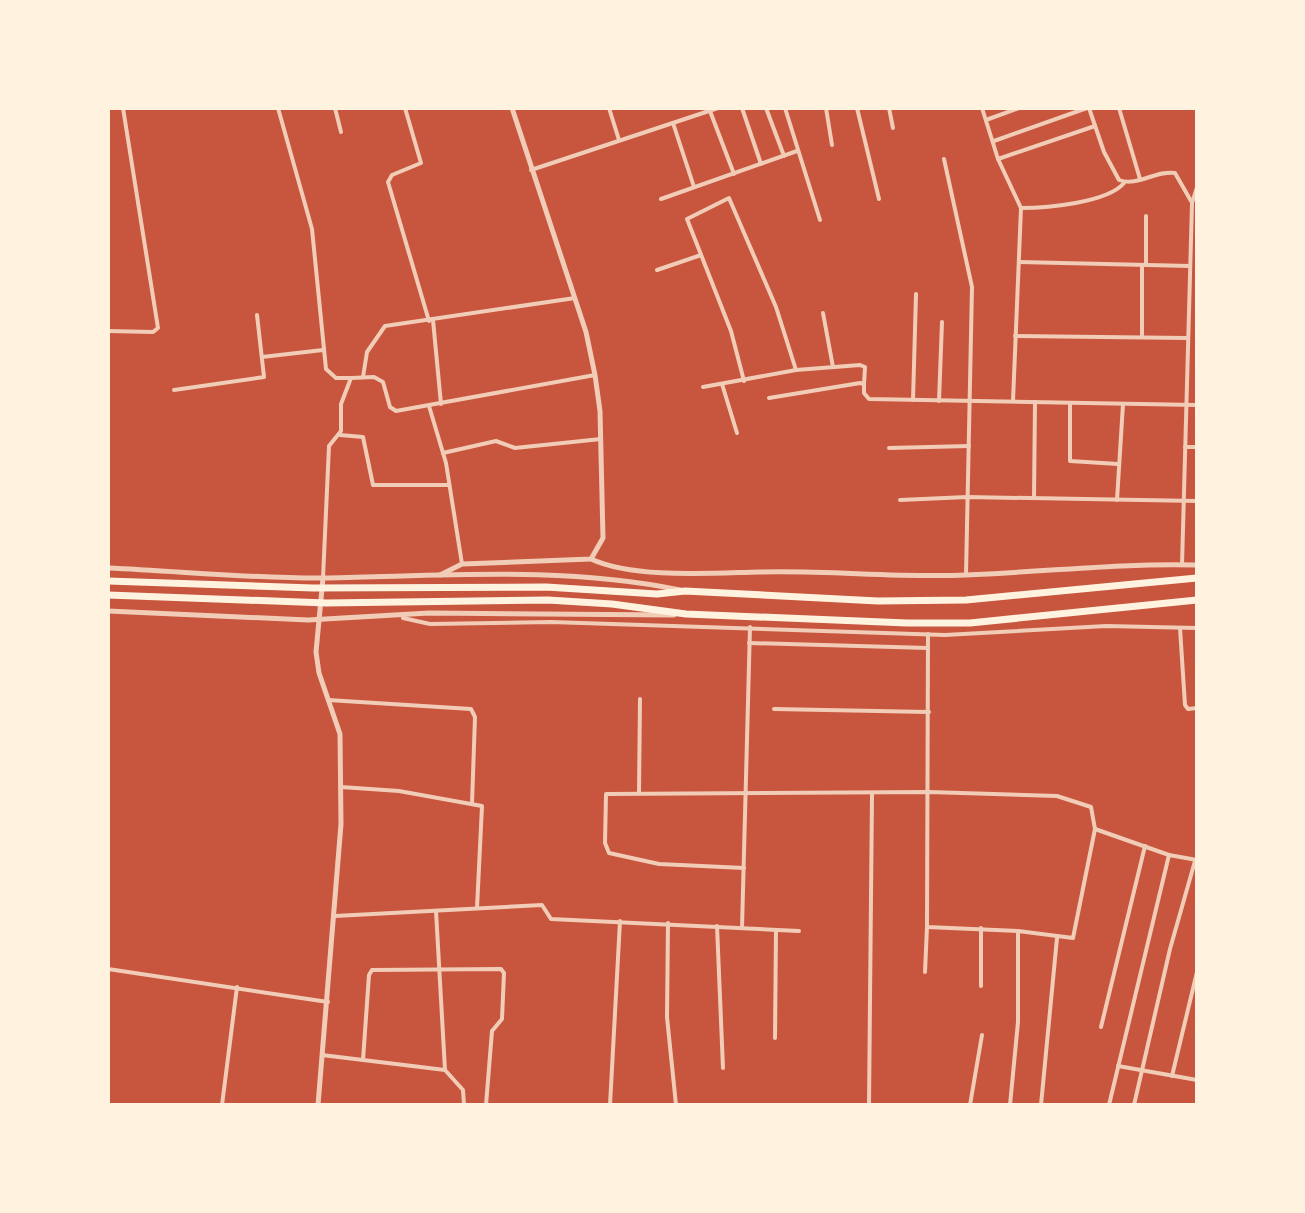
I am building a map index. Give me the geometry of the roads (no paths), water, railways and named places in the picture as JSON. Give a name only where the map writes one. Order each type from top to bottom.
[{"type":"highway","points":[[108,581],[313,588],[546,587],[878,601],[966,600],[1197,578]]},
{"type":"highway","points":[[108,595],[337,603],[548,600],[612,604],[686,614],[970,623],[1197,600]]},
{"type":"street","points":[[108,331],[153,332],[158,328],[123,108]]},
{"type":"street","points":[[278,108],[312,229],[323,350],[328,373],[336,378],[363,377],[383,382],[392,410],[441,404],[595,375]]},
{"type":"street","points":[[335,108],[341,132]]},
{"type":"street","points":[[405,108],[421,163],[392,175],[388,182],[431,321],[441,404]]},
{"type":"street","points":[[512,108],[575,298],[595,375],[601,439],[603,538],[591,559]]},
{"type":"street","points":[[609,108],[619,140]]},
{"type":"street","points":[[531,170],[718,108]]},
{"type":"street","points":[[742,108],[761,164]]},
{"type":"street","points":[[766,108],[784,156]]},
{"type":"street","points":[[785,108],[820,220]]},
{"type":"street","points":[[826,108],[832,145]]},
{"type":"street","points":[[857,108],[879,199]]},
{"type":"street","points":[[889,108],[893,128]]},
{"type":"street","points":[[982,108],[998,159],[1021,208],[1013,401]]},
{"type":"street","points":[[986,120],[1019,108]]},
{"type":"street","points":[[994,141],[1088,108],[1112,170],[1124,183]]},
{"type":"street","points":[[1119,108],[1140,179]]},
{"type":"street","points":[[710,111],[734,174]]},
{"type":"street","points":[[673,123],[694,187]]},
{"type":"street","points":[[998,159],[1095,126]]},
{"type":"street","points":[[661,199],[797,151]]},
{"type":"street","points":[[944,159],[970,269],[966,575]]},
{"type":"street","points":[[1021,208],[1056,207],[1115,190],[1124,183],[1175,173],[1192,203]]},
{"type":"street","points":[[1182,565],[1187,318],[1194,227],[1192,203],[1197,187]]},
{"type":"street","points":[[744,381],[731,331],[687,219],[731,198],[776,307],[796,370]]},
{"type":"street","points":[[1142,337],[1146,216]]},
{"type":"street","points":[[657,270],[701,255]]},
{"type":"street","points":[[1019,262],[1144,265],[1197,271]]},
{"type":"street","points":[[913,400],[916,294]]},
{"type":"street","points":[[363,377],[365,357],[382,329],[575,298]]},
{"type":"street","points":[[823,313],[833,367]]},
{"type":"street","points":[[174,390],[263,378],[257,315]]},
{"type":"street","points":[[1187,318],[1197,318]]},
{"type":"street","points":[[939,401],[942,322]]},
{"type":"street","points":[[1015,336],[1187,338]]},
{"type":"street","points":[[262,357],[323,350]]},
{"type":"street","points":[[703,387],[796,370],[864,366],[867,398],[1197,405]]},
{"type":"street","points":[[318,1105],[335,916],[341,787],[340,734],[316,652],[329,446],[339,434],[341,404],[351,378]]},
{"type":"street","points":[[722,384],[737,433]]},
{"type":"street","points":[[769,398],[864,384]]},
{"type":"street","points":[[1034,498],[1035,402]]},
{"type":"street","points":[[1070,403],[1070,461],[1118,464]]},
{"type":"street","points":[[1117,500],[1123,404]]},
{"type":"street","points":[[429,406],[443,453],[462,564]]},
{"type":"street","points":[[339,434],[363,437],[373,485],[449,485]]},
{"type":"street","points":[[443,453],[496,441],[515,448],[601,439]]},
{"type":"street","points":[[889,448],[969,446]]},
{"type":"street","points":[[1185,447],[1197,447]]},
{"type":"street","points":[[900,500],[967,497],[1197,501]]},
{"type":"street","points":[[440,575],[462,564],[591,559],[606,566],[694,575],[760,572],[966,575],[1081,566],[1197,565]]},
{"type":"street","points":[[108,568],[323,578],[503,573],[623,578],[685,591]]},
{"type":"street","points":[[108,611],[318,620],[403,618],[429,613],[686,614]]},
{"type":"street","points":[[403,618],[430,624],[551,622],[928,634],[1106,626],[1197,628]]},
{"type":"street","points":[[742,928],[750,627]]},
{"type":"street","points":[[1180,628],[1185,705],[1188,709],[1197,708]]},
{"type":"street","points":[[925,972],[929,792],[928,634]]},
{"type":"street","points":[[749,643],[928,648]]},
{"type":"street","points":[[639,793],[640,699]]},
{"type":"street","points":[[328,700],[471,709],[475,717],[472,804]]},
{"type":"street","points":[[774,709],[929,712]]},
{"type":"street","points":[[341,787],[399,791],[482,806],[477,908]]},
{"type":"street","points":[[744,868],[659,864],[609,853],[605,847],[606,794],[929,792],[1068,797],[1091,807],[1095,829],[1074,935],[1069,940],[1018,931],[927,927]]},
{"type":"street","points":[[869,1105],[872,794]]},
{"type":"street","points":[[1095,829],[1169,855],[1196,860],[1170,949],[1134,1105]]},
{"type":"street","points":[[1101,1027],[1145,846]]},
{"type":"street","points":[[1109,1105],[1169,855]]},
{"type":"street","points":[[335,916],[542,905],[549,919],[799,931]]},
{"type":"street","points":[[436,911],[445,1070]]},
{"type":"street","points":[[610,1105],[620,921]]},
{"type":"street","points":[[668,923],[667,1017],[676,1105]]},
{"type":"street","points":[[717,926],[723,1068]]},
{"type":"street","points":[[981,928],[981,986]]},
{"type":"street","points":[[775,1038],[776,930]]},
{"type":"street","points":[[1010,1105],[1018,1022],[1018,931]]},
{"type":"street","points":[[1041,1105],[1057,938]]},
{"type":"street","points":[[108,969],[328,1002]]},
{"type":"street","points":[[363,1060],[370,972],[503,970],[502,1019],[492,1031],[486,1105]]},
{"type":"street","points":[[1172,1076],[1197,972]]},
{"type":"street","points":[[222,1105],[237,987]]},
{"type":"street","points":[[970,1105],[982,1035]]},
{"type":"street","points":[[322,1055],[445,1070],[460,1084],[464,1105]]},
{"type":"street","points":[[1118,1066],[1197,1080]]}]
